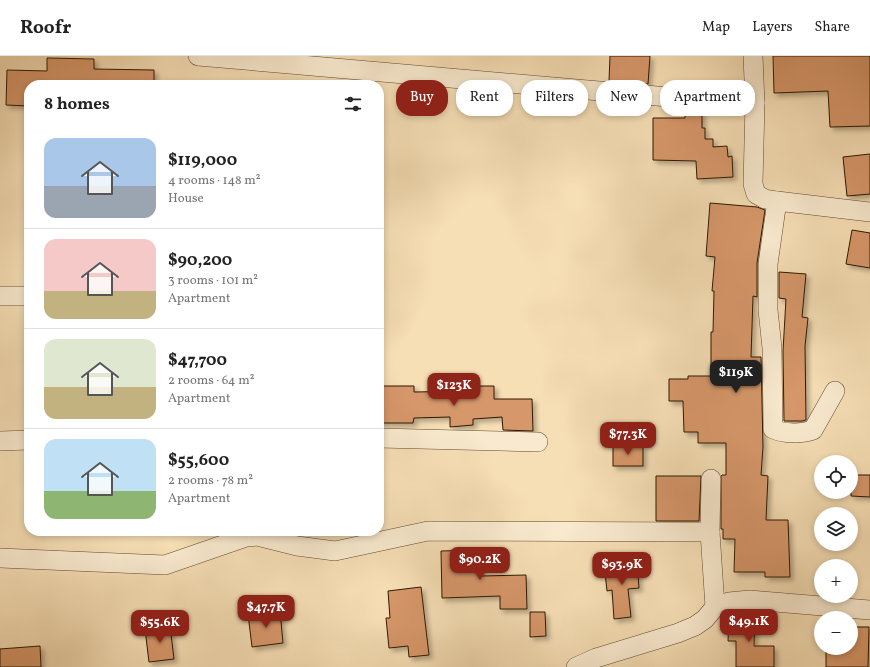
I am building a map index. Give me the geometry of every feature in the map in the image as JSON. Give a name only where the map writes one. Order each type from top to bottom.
[{"type":"street","points":[[198,56],[660,97]]},
{"type":"street","points":[[753,56],[754,80]]},
{"type":"street","points":[[755,116],[753,184],[756,194],[765,199],[777,201],[870,212]]},
{"type":"street","points":[[777,201],[768,264],[768,310],[772,348],[773,429],[779,432],[808,432],[813,430],[835,391]]},
{"type":"street","points":[[0,296],[24,296]]},
{"type":"street","points":[[384,438],[538,442]]},
{"type":"street","points":[[0,441],[24,440]]},
{"type":"street","points":[[711,479],[710,532],[715,606]]},
{"type":"street","points":[[0,558],[165,566],[246,537],[257,536],[297,546],[335,551],[428,531],[710,532]]},
{"type":"street","points":[[576,667],[596,658],[678,633],[695,626],[705,619],[715,606],[729,602],[750,600],[870,610]]},
{"type":"building","points":[[610,56],[650,56],[648,80],[609,80]]},
{"type":"building","points":[[773,56],[870,56],[870,126],[830,127],[828,91],[774,93]]},
{"type":"building","points":[[47,58],[94,59],[94,69],[154,70],[154,80],[24,80],[24,106],[6,105],[7,70],[47,71]]},
{"type":"building","points":[[685,116],[702,116],[702,128],[705,128],[705,139],[713,139],[713,147],[727,146],[728,157],[732,156],[733,177],[697,179],[696,161],[653,160],[653,118],[685,118]]},
{"type":"building","points":[[870,154],[870,194],[847,196],[843,157]]},
{"type":"building","points":[[710,203],[757,207],[765,210],[757,263],[757,297],[753,296],[751,357],[761,357],[763,447],[761,475],[768,476],[766,520],[788,520],[790,577],[765,577],[765,572],[734,572],[735,539],[723,539],[723,529],[721,529],[721,476],[726,475],[726,443],[698,443],[698,432],[684,432],[683,401],[669,401],[669,379],[688,379],[688,376],[711,376],[711,332],[713,332],[714,291],[712,291],[715,257],[706,256]]},
{"type":"building","points":[[852,230],[870,233],[870,268],[846,264]]},
{"type":"building","points":[[779,272],[806,274],[802,317],[808,318],[805,346],[806,420],[802,421],[784,421],[783,351],[786,299],[779,298]]},
{"type":"building","points":[[384,386],[414,386],[414,392],[474,391],[474,386],[494,386],[494,399],[532,399],[533,431],[503,430],[502,417],[473,419],[473,425],[450,427],[450,417],[414,418],[413,423],[384,423]]},
{"type":"building","points":[[613,446],[643,446],[643,466],[613,466]]},
{"type":"building","points":[[858,475],[870,475],[870,497],[858,496]]},
{"type":"building","points":[[656,476],[701,476],[699,521],[656,521]]},
{"type":"building","points":[[480,550],[481,576],[526,575],[527,609],[500,609],[500,596],[442,598],[441,551]]},
{"type":"building","points":[[637,561],[639,588],[628,589],[631,617],[614,619],[612,590],[607,591],[604,564]]},
{"type":"building","points":[[421,587],[429,655],[409,657],[408,646],[389,648],[386,618],[390,618],[388,591]]},
{"type":"building","points":[[280,611],[283,643],[252,647],[248,614]]},
{"type":"building","points":[[530,612],[545,612],[546,636],[530,637]]},
{"type":"building","points":[[729,614],[755,615],[754,646],[774,646],[774,667],[736,667],[736,641],[728,641]]},
{"type":"building","points":[[170,626],[174,659],[149,662],[145,629]]},
{"type":"building","points":[[858,627],[869,627],[868,667],[826,667],[826,655],[858,655]]},
{"type":"building","points":[[40,646],[41,667],[0,667],[0,649]]}]
